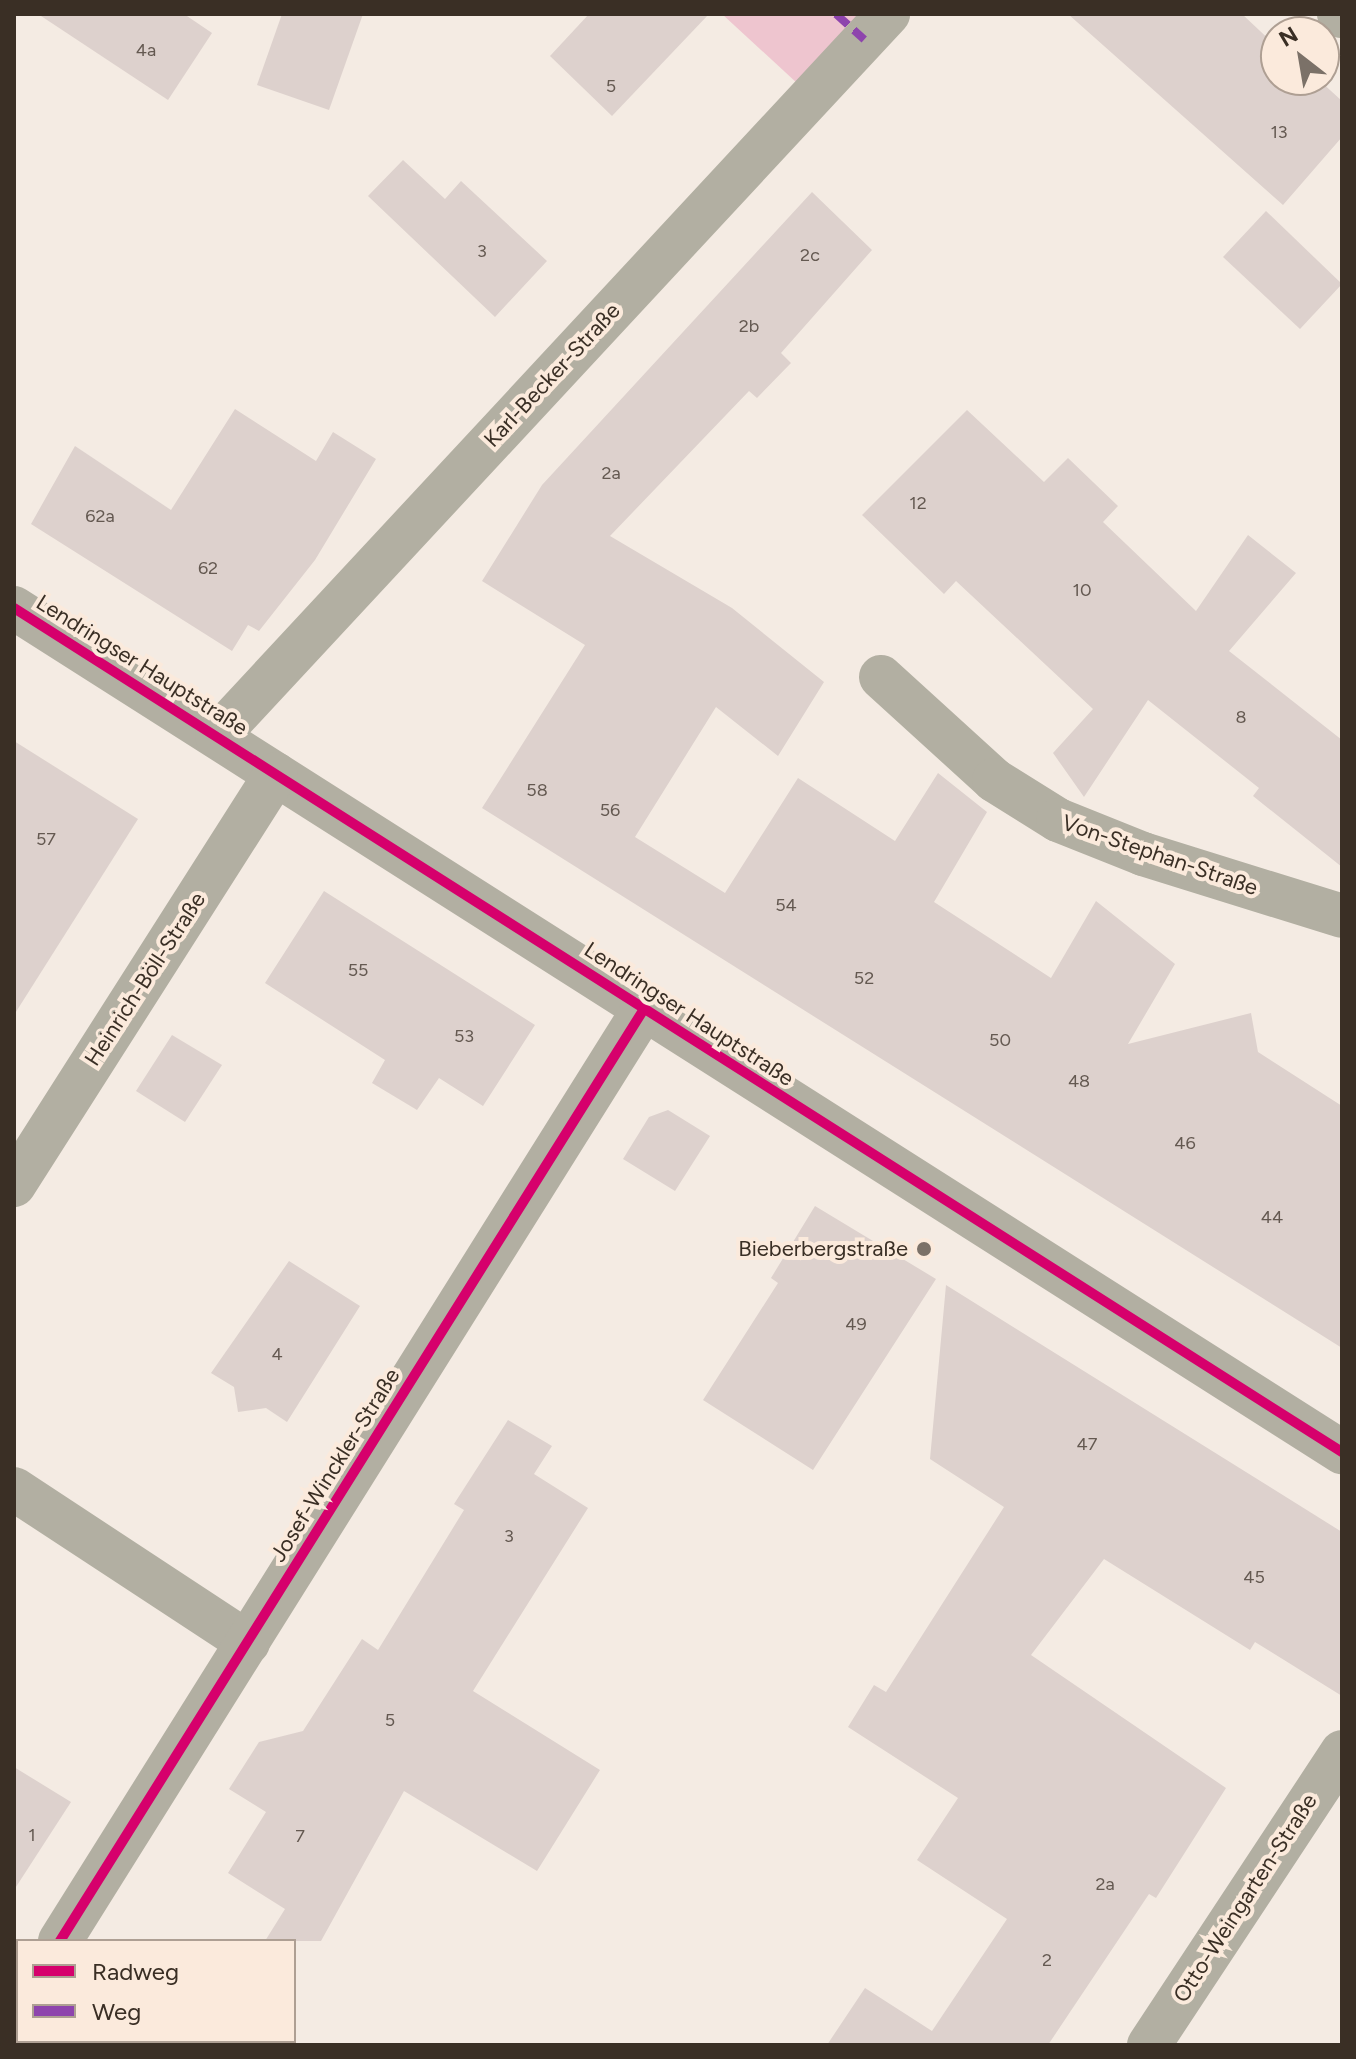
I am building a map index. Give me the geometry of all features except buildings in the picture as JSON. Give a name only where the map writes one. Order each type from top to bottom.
[{"type":"street","name":"Karl-Becker-Straße","points":[[217,736],[888,14]]},
{"type":"street","name":"Lendringser Hauptstraße","points":[[14,608],[1342,1452]]},
{"type":"street","name":"Von-Stephan-Straße","points":[[881,677],[994,780],[1058,820],[1342,916]]},
{"type":"street","name":"Heinrich-Böll-Straße","points":[[14,1185],[276,774]]},
{"type":"street","name":"Josef-Winckler-Straße","points":[[61,1939],[644,1009]]},
{"type":"street","points":[[14,1489],[248,1643]]},
{"type":"street","name":"Otto-Weingarten-Straße","points":[[1149,2045],[1342,1752]]},
{"type":"shaded area","points":[[722,14],[888,14],[811,96]]},
{"type":"marked path","points":[[836,14],[864,39]]},
{"type":"cycle path","points":[[14,608],[1342,1452]]},
{"type":"cycle path","points":[[61,1939],[644,1009]]},
{"type":"place","name":"Bieberbergstraße","points":[[924,1249]]}]
